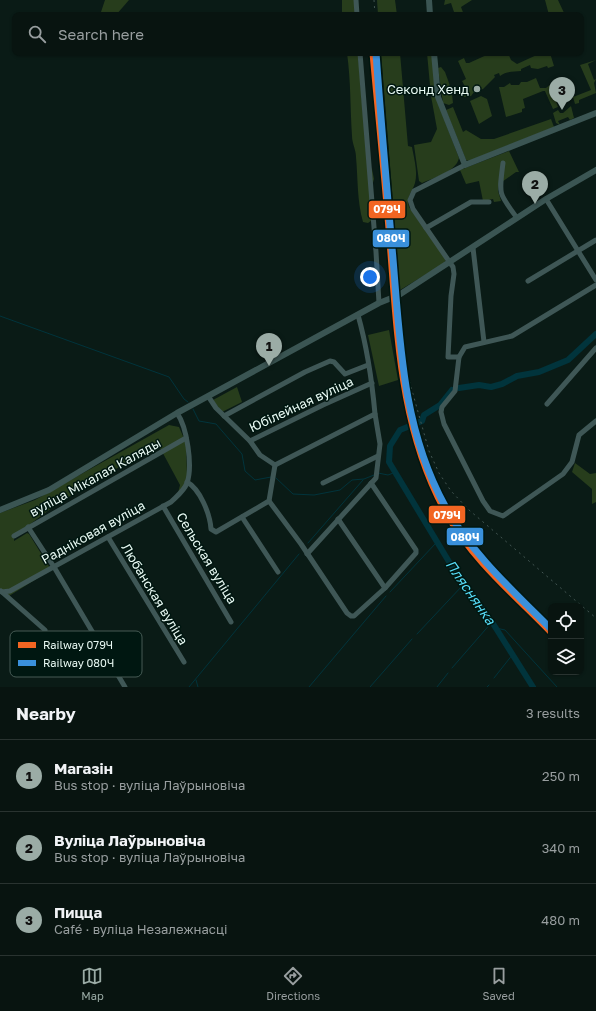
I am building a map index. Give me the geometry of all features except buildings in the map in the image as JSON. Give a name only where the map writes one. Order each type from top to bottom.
[{"type":"main road","points":[[429,0],[430,12]]},
{"type":"main road","points":[[434,56],[438,97],[465,165],[596,113]]},
{"type":"main road","points":[[0,510],[49,490],[177,413],[379,303],[399,295],[546,199],[596,170]]},
{"type":"street","points":[[356,0],[357,12]]},
{"type":"street","points":[[360,56],[379,303]]},
{"type":"street","points":[[503,163],[500,191],[501,196],[517,218]]},
{"type":"street","points":[[459,357],[448,357],[451,296],[454,274],[451,262],[411,206],[411,195],[465,165]]},
{"type":"street","points":[[546,199],[579,250],[596,280]]},
{"type":"street","points":[[426,228],[471,202],[489,202]]},
{"type":"street","points":[[528,281],[596,240]]},
{"type":"street","points":[[473,248],[484,342]]},
{"type":"street","points":[[596,285],[512,336],[465,347],[459,357],[455,391],[445,402],[441,412],[444,424],[483,501],[490,511],[497,515],[503,516],[563,474],[572,462],[578,436],[582,430],[596,421]]},
{"type":"street","points":[[307,554],[376,478],[378,472],[380,444],[372,383],[364,338],[358,315]]},
{"type":"street","points":[[547,404],[596,348]]},
{"type":"street","points":[[224,416],[305,372],[330,361],[334,362],[345,374],[368,365]]},
{"type":"street","name":"Юбілейная вуліца","points":[[208,396],[212,404],[250,441],[372,383]]},
{"type":"street","points":[[177,413],[184,427],[186,438],[188,469],[187,482],[195,488],[210,520],[211,529],[213,532],[218,532],[268,501]]},
{"type":"street","points":[[275,465],[375,414]]},
{"type":"street","name":"вуліца Мікалая Каляды","points":[[14,536],[186,438]]},
{"type":"street","points":[[250,441],[260,455],[275,465]]},
{"type":"street","points":[[324,483],[378,456]]},
{"type":"street","points":[[275,465],[268,501],[307,554],[347,613],[354,616],[385,588],[416,553],[414,544],[371,483]]},
{"type":"street","name":"Радніковая вуліца","points":[[1,591],[10,591],[163,506],[179,495],[187,482]]},
{"type":"street","name":"Сельская вуліца","points":[[163,506],[231,622]]},
{"type":"street","points":[[242,517],[278,572]]},
{"type":"street","points":[[338,519],[385,588]]},
{"type":"street","points":[[28,527],[54,567],[92,631]]},
{"type":"street","name":"Любанская вуліца","points":[[108,537],[184,662]]},
{"type":"street","points":[[1,591],[45,630]]},
{"type":"street","points":[[119,677],[125,687]]},
{"type":"green space","points":[[105,0],[129,0],[119,12],[101,12]]},
{"type":"green space","points":[[342,0],[354,0],[355,12],[342,12]]},
{"type":"green space","points":[[377,0],[395,0],[397,12],[378,12]]},
{"type":"green space","points":[[445,0],[472,0],[461,7],[463,12],[454,12],[451,3],[444,5]]},
{"type":"green space","points":[[545,0],[558,0],[564,12],[548,12]]},
{"type":"green space","points":[[347,56],[358,56],[367,162],[372,169],[374,179],[372,186],[372,220],[368,223],[363,222],[360,206],[356,154],[352,139]]},
{"type":"green space","points":[[381,56],[400,56],[408,146],[412,147],[416,170],[415,183],[408,200],[409,207],[446,260],[443,264],[400,290]]},
{"type":"green space","points":[[427,56],[432,56],[436,98],[459,158],[454,167],[449,171],[422,183],[419,181],[414,145],[431,142],[437,129],[431,96]]},
{"type":"green space","points":[[484,56],[509,56],[511,60],[517,64],[534,56],[551,56],[554,66],[548,68],[547,66],[538,69],[531,68],[530,65],[521,69],[521,71],[507,72],[500,76],[499,73],[494,75],[495,77],[483,89],[474,92],[471,96],[464,97],[463,95],[468,92],[462,81],[466,79],[458,61],[464,58],[466,63]]},
{"type":"green space","points":[[596,60],[588,64],[594,80],[596,79],[594,83],[596,93],[579,100],[579,103],[575,104],[573,97],[591,90],[580,65]]},
{"type":"green space","points":[[441,67],[445,72],[453,94],[453,103],[449,105],[443,103],[438,68]]},
{"type":"green space","points":[[536,78],[540,88],[546,88],[559,80],[566,97],[556,101],[558,107],[553,109],[545,91],[543,91],[523,99],[525,108],[522,109],[522,112],[506,117],[499,87],[504,87],[510,83],[511,85],[519,85],[521,82],[527,82]]},
{"type":"green space","points":[[481,96],[487,99],[492,116],[479,124],[470,101]]},
{"type":"green space","points":[[571,106],[574,118],[570,120],[568,117],[558,121],[560,125],[556,123],[553,113],[558,110],[560,113],[563,113]]},
{"type":"green space","points":[[453,107],[463,132],[466,130],[481,139],[494,139],[551,119],[554,127],[469,161],[466,160],[446,110]]},
{"type":"green space","points":[[509,151],[519,172],[516,172],[499,184],[498,191],[501,201],[494,202],[493,199],[483,201],[479,181],[466,184],[460,170]]},
{"type":"green space","points":[[389,330],[398,380],[379,386],[368,335]]},
{"type":"green space","points":[[237,387],[242,402],[222,412],[213,400]]},
{"type":"green space","points":[[169,425],[179,427],[186,443],[187,481],[177,497],[180,485],[158,444],[60,502],[14,536],[14,541],[27,533],[29,534],[50,568],[49,571],[9,596],[0,592],[0,513],[35,500]]},
{"type":"green space","points":[[575,463],[590,474],[596,473],[596,502],[592,504],[592,489],[572,472]]},
{"type":"waterway","points":[[0,316],[169,377],[184,399],[188,402]]},
{"type":"waterway","name":"Пляснянка","points":[[459,388],[479,385],[491,387],[502,384],[517,376],[539,372],[568,360],[596,334]]},
{"type":"waterway","name":"Пляснянка","points":[[452,390],[440,405],[424,415],[422,421],[400,430],[390,446],[389,462],[463,585],[492,622],[533,687]]},
{"type":"waterway","points":[[193,409],[199,421],[216,424],[242,454],[245,471],[255,480],[271,477]]},
{"type":"waterway","points":[[378,473],[388,475],[396,472]]},
{"type":"waterway","points":[[276,478],[293,494],[314,495],[340,490],[352,480],[364,479],[374,475]]},
{"type":"waterway","points":[[308,543],[363,480]]},
{"type":"waterway","points":[[390,592],[436,543]]},
{"type":"waterway","points":[[189,687],[299,554]]},
{"type":"waterway","points":[[417,634],[463,585]]},
{"type":"waterway","points":[[309,687],[386,596]]},
{"type":"waterway","points":[[452,668],[492,622]]},
{"type":"waterway","points":[[496,628],[505,630],[557,687]]},
{"type":"waterway","points":[[370,687],[412,639]]},
{"type":"waterway","points":[[494,678],[513,654]]},
{"type":"waterway","points":[[437,687],[448,673]]},
{"type":"waterway","points":[[196,680],[198,687]]},
{"type":"railway","points":[[374,0],[375,12]]},
{"type":"railway","points":[[378,56],[406,369],[429,451],[439,473],[451,491],[469,510],[596,618]]},
{"type":"rail line","name":"079Ч","points":[[373,56],[396,321],[411,420],[420,452],[432,484],[457,531],[482,562],[548,629]]},
{"type":"rail line","name":"080Ч","points":[[376,56],[401,354],[412,417],[420,447],[431,477],[445,506],[467,540],[508,586],[548,626]]},
{"type":"place","name":"Секонд Хенд","points":[[477,89]]},
{"type":"place","name":"Пицца","points":[[562,110]]},
{"type":"place","name":"Вуліца Лаўрыновіча","points":[[535,204]]},
{"type":"place","name":"Магазін","points":[[269,366]]}]
